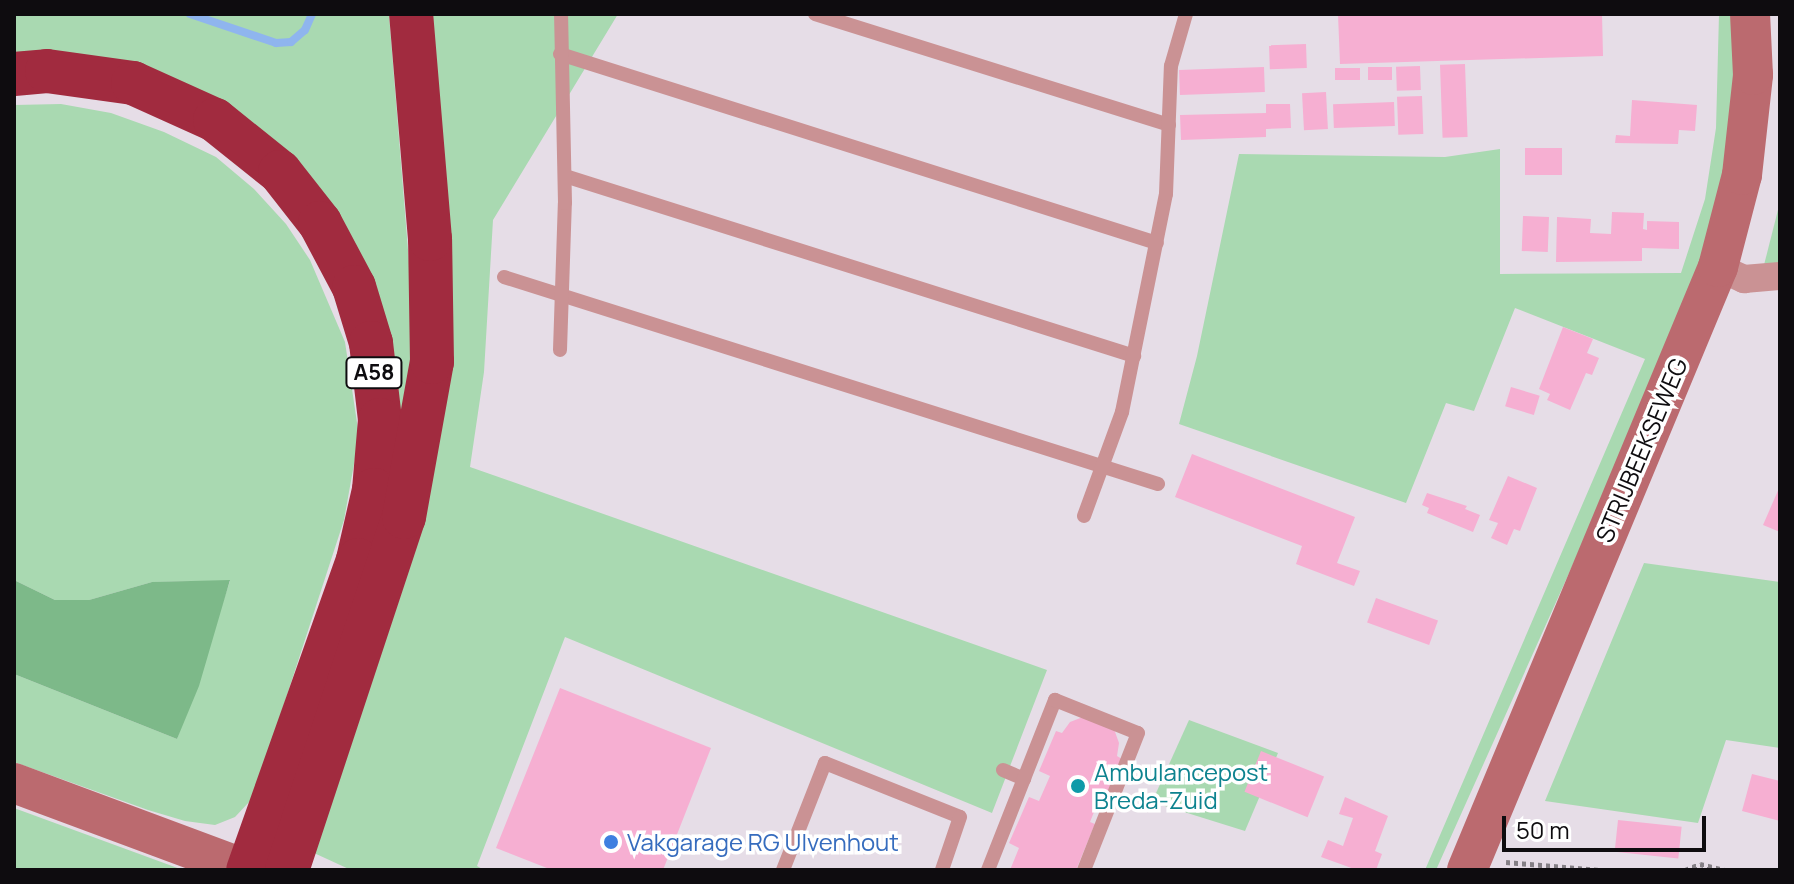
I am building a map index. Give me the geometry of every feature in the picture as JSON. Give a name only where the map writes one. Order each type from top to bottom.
[{"type":"highway","name":"A58","points":[[287,870],[404,517],[432,362],[430,239],[411,14]]},
{"type":"highway","name":"A58","points":[[14,74],[47,71],[133,83],[215,120],[280,172],[320,223],[354,287],[371,343],[380,420],[374,490],[358,560],[248,870]]},
{"type":"main road","name":"STRIJBEEKSEWEG","points":[[1471,861],[1718,267],[1742,175],[1753,75],[1750,14]]},
{"type":"main road","points":[[14,783],[248,870]]},
{"type":"street","points":[[1718,267],[1744,279],[1780,276]]},
{"type":"lane","points":[[560,350],[565,176],[561,14]]},
{"type":"lane","points":[[815,14],[1169,125]]},
{"type":"lane","points":[[1084,516],[1122,412],[1157,243],[1166,194],[1171,66],[1186,14]]},
{"type":"lane","points":[[560,54],[1157,243]]},
{"type":"lane","points":[[565,176],[1134,356]]},
{"type":"lane","points":[[504,277],[1158,484]]},
{"type":"lane","points":[[988,870],[1055,700],[1138,733],[1084,870]]},
{"type":"lane","points":[[783,870],[825,763],[960,817],[942,870]]},
{"type":"lane","points":[[1003,770],[1024,779]]},
{"type":"path","points":[[1471,861],[1600,870]]},
{"type":"path","points":[[1685,870],[1700,864],[1724,870]]},
{"type":"green space","points":[[14,14],[389,14],[411,287],[412,355],[389,478],[378,332],[235,128],[14,71]]},
{"type":"green space","points":[[417,14],[618,14],[493,220],[484,372],[470,467],[1047,670],[992,813],[565,637],[477,866],[484,870],[351,870],[314,853],[418,482]]},
{"type":"green space","points":[[1719,14],[1736,14],[1731,129],[1724,199],[1682,321],[1436,870],[1425,870],[1645,359],[1515,308],[1474,411],[1446,403],[1406,503],[1179,424],[1197,356],[1239,154],[1445,157],[1500,149],[1500,274],[1681,273],[1705,199],[1716,128]]},
{"type":"green space","points":[[61,104],[111,113],[164,132],[216,157],[254,189],[286,224],[310,260],[345,342],[359,436],[344,520],[259,781],[250,801],[235,817],[215,825],[185,821],[148,810],[14,762],[14,674],[177,739],[230,581],[152,582],[89,600],[55,600],[14,580],[14,105]]},
{"type":"green space","points":[[1780,202],[1780,263],[1764,265]]},
{"type":"green space","points":[[1644,563],[1780,582],[1780,748],[1726,740],[1698,823],[1545,801]]},
{"type":"green space","points":[[14,580],[55,600],[89,600],[152,582],[230,580],[199,686],[177,739],[14,674]]},
{"type":"green space","points":[[1189,720],[1278,753],[1245,831],[1152,802]]},
{"type":"green space","points":[[14,808],[183,870],[14,870]]},
{"type":"building","points":[[1338,14],[1602,14],[1603,56],[1340,64]]},
{"type":"building","points":[[1306,44],[1307,68],[1270,69],[1269,45]]},
{"type":"building","points":[[1465,64],[1468,137],[1443,138],[1440,65]]},
{"type":"building","points":[[1420,66],[1421,90],[1397,91],[1396,67]]},
{"type":"building","points":[[1264,67],[1265,92],[1180,95],[1179,70]]},
{"type":"building","points":[[1368,67],[1392,67],[1392,80],[1368,80]]},
{"type":"building","points":[[1335,68],[1360,68],[1360,80],[1335,80]]},
{"type":"building","points":[[1326,92],[1328,129],[1304,130],[1302,93]]},
{"type":"building","points":[[1422,96],[1423,134],[1398,135],[1397,97]]},
{"type":"building","points":[[1632,100],[1697,105],[1695,131],[1679,130],[1678,144],[1615,143],[1616,135],[1630,136]]},
{"type":"building","points":[[1394,102],[1395,126],[1334,128],[1333,104]]},
{"type":"building","points":[[1266,104],[1290,104],[1291,128],[1266,129],[1266,137],[1181,140],[1180,115],[1266,113]]},
{"type":"building","points":[[1525,148],[1562,148],[1562,175],[1525,175]]},
{"type":"building","points":[[1612,212],[1644,213],[1643,229],[1647,230],[1647,221],[1679,222],[1679,249],[1642,248],[1642,261],[1556,262],[1557,217],[1591,219],[1590,233],[1611,234]]},
{"type":"building","points":[[1523,216],[1549,217],[1548,252],[1522,251]]},
{"type":"building","points":[[1563,327],[1593,339],[1587,353],[1599,358],[1592,375],[1586,373],[1570,410],[1547,400],[1550,394],[1539,389]]},
{"type":"building","points":[[1511,387],[1540,396],[1534,415],[1505,406]]},
{"type":"building","points":[[1192,454],[1355,517],[1337,563],[1360,571],[1354,586],[1296,564],[1302,546],[1175,497]]},
{"type":"building","points":[[1508,476],[1537,488],[1520,531],[1514,529],[1507,545],[1491,538],[1498,523],[1489,520]]},
{"type":"building","points":[[1780,486],[1780,532],[1763,525]]},
{"type":"building","points":[[1427,493],[1467,506],[1465,509],[1480,515],[1473,532],[1427,513],[1429,508],[1422,505]]},
{"type":"building","points":[[1376,598],[1438,621],[1429,645],[1367,622]]},
{"type":"building","points":[[560,688],[711,748],[663,870],[552,870],[496,848]]},
{"type":"building","name":"Ambulancepost Breda-Zuid","points":[[1083,717],[1114,729],[1119,743],[1117,756],[1122,759],[1105,799],[1100,797],[1090,822],[1095,824],[1076,870],[1010,870],[1019,848],[1009,843],[1029,797],[1039,801],[1050,776],[1039,771],[1056,731],[1062,733],[1070,722]]},
{"type":"building","points":[[1261,751],[1324,776],[1308,817],[1245,792]]},
{"type":"building","points":[[1752,774],[1780,781],[1780,821],[1742,811]]},
{"type":"building","points":[[1345,797],[1388,816],[1375,851],[1382,854],[1376,870],[1357,870],[1321,857],[1328,840],[1343,846],[1353,818],[1339,814]]},
{"type":"building","points":[[1618,820],[1682,827],[1678,859],[1615,852]]},
{"type":"waterway","points":[[190,14],[276,43],[291,42],[305,30],[312,14]]},
{"type":"place","name":"Ambulancepost Breda-Zuid","points":[[1078,786]]},
{"type":"place","name":"Vakgarage RG Ulvenhout","points":[[611,842]]}]
